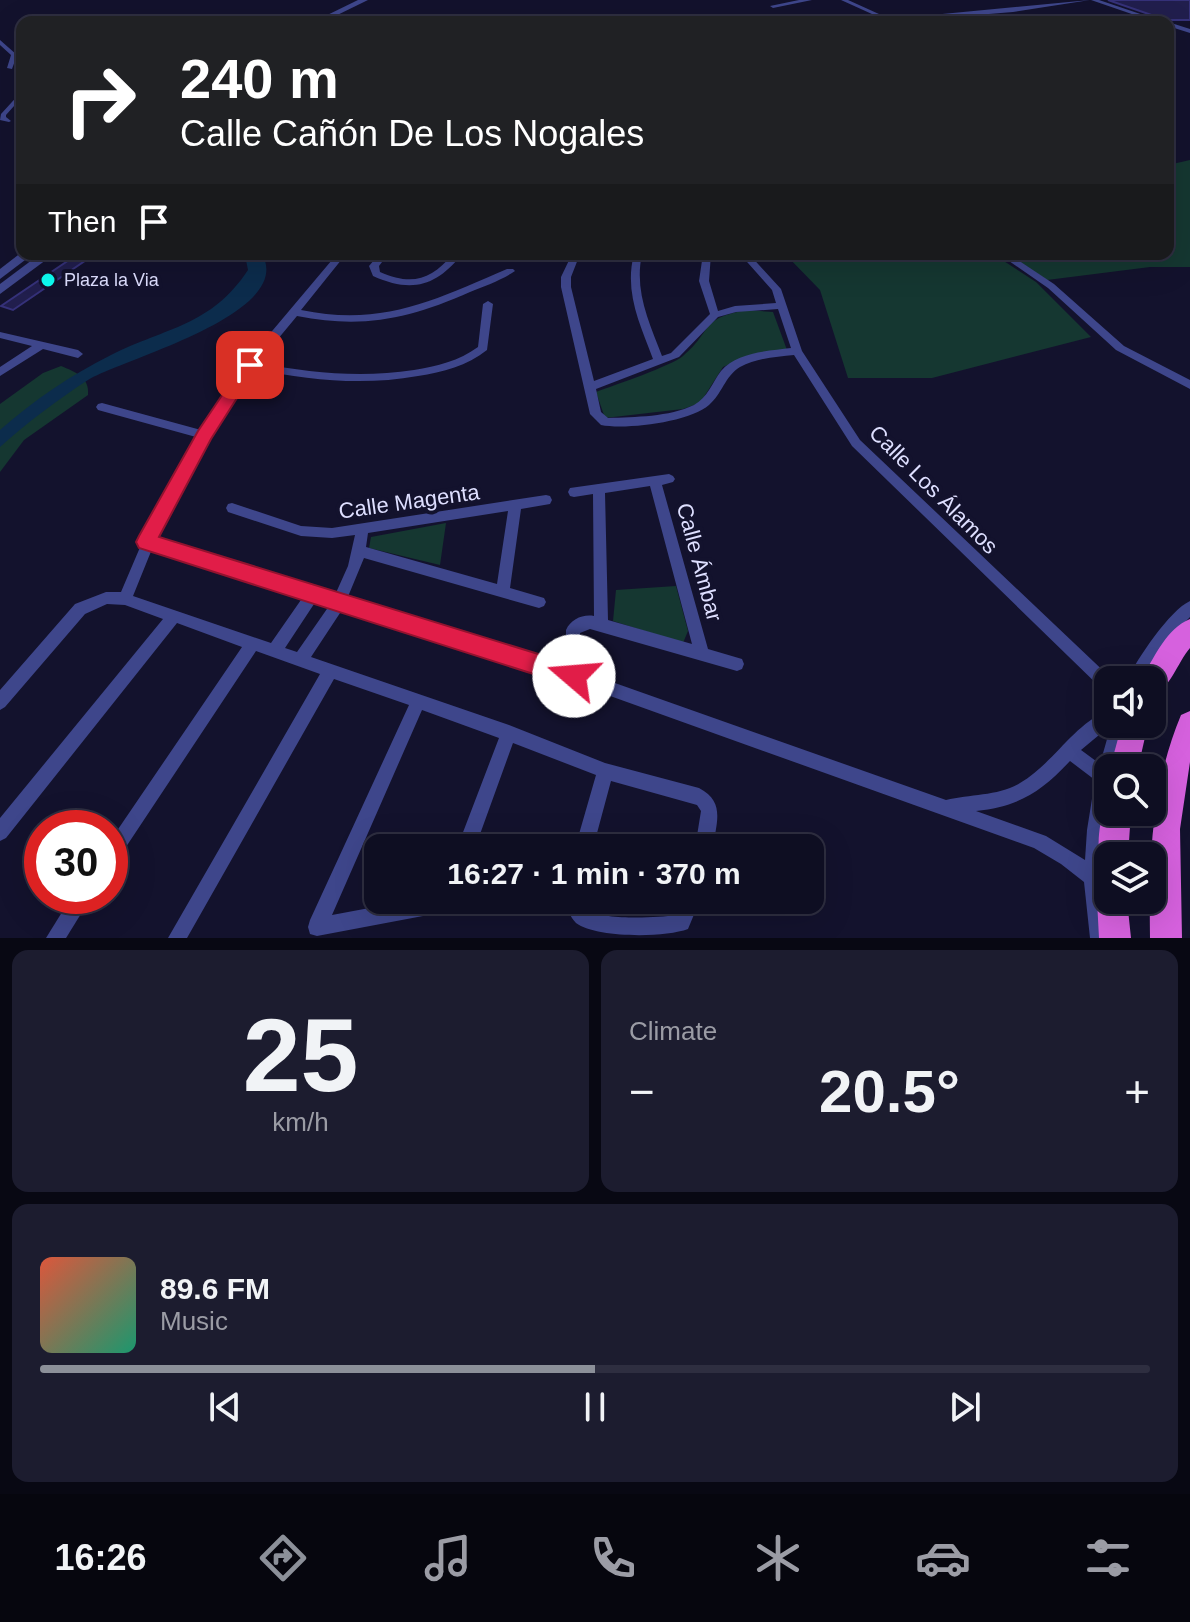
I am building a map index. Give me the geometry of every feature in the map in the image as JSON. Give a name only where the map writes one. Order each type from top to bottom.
[{"type":"highway","points":[[1163,666],[1190,630]]},
{"type":"highway","points":[[1166,938],[1165,835],[1170,788],[1180,745],[1190,724]]},
{"type":"highway","points":[[1113,914],[1115,938]]},
{"type":"street","points":[[330,16],[364,0]]},
{"type":"street","points":[[343,16],[375,0]]},
{"type":"street","points":[[774,14],[775,3],[809,0]]},
{"type":"street","points":[[844,0],[880,16]]},
{"type":"street","points":[[929,16],[1013,10],[1087,0]]},
{"type":"street","points":[[1094,0],[1143,16]]},
{"type":"street","points":[[0,42],[14,55],[10,68]]},
{"type":"street","points":[[0,70],[16,70]]},
{"type":"street","points":[[16,100],[2,118],[7,121],[16,115]]},
{"type":"street","points":[[1,274],[19,260]]},
{"type":"street","points":[[0,290],[40,260]]},
{"type":"street","points":[[125,599],[146,542],[204,435],[250,365],[337,260]]},
{"type":"street","points":[[379,260],[374,266],[376,274],[421,283],[445,271],[453,260]]},
{"type":"street","points":[[573,260],[566,277],[566,287],[596,414],[605,422],[698,408],[706,403],[731,367],[797,351]]},
{"type":"street","points":[[636,260],[633,289],[659,361]]},
{"type":"street","points":[[706,260],[704,281],[715,315]]},
{"type":"street","name":"Calle Los Álamos","points":[[749,260],[776,289],[797,351],[844,426],[874,463],[1094,672]]},
{"type":"street","points":[[1012,260],[1039,277],[1120,348],[1190,385]]},
{"type":"street","points":[[293,312],[338,321],[377,319],[448,299],[510,271]]},
{"type":"street","points":[[1,274],[17,278]]},
{"type":"street","points":[[250,365],[334,380],[365,381],[443,368],[483,348],[488,304]]},
{"type":"street","points":[[590,387],[683,350],[701,326],[715,315],[735,309],[781,306]]},
{"type":"street","points":[[0,335],[78,354]]},
{"type":"street","points":[[0,372],[41,345]]},
{"type":"street","points":[[102,407],[204,435]]},
{"type":"street","name":"Calle Ámbar","points":[[599,488],[662,480],[702,654]]},
{"type":"street","points":[[574,492],[599,488],[601,623]]},
{"type":"street","name":"Calle Magenta","points":[[232,508],[301,531],[332,533],[546,500]]},
{"type":"street","points":[[503,591],[515,506]]},
{"type":"street","points":[[300,661],[341,602],[360,551],[362,530]]},
{"type":"street","points":[[146,542],[574,676],[1037,841],[1063,854],[1092,877]]},
{"type":"street","points":[[360,551],[539,602]]},
{"type":"street","points":[[274,651],[313,594]]},
{"type":"street","points":[[0,702],[80,609],[106,598],[125,599],[509,733],[605,771],[703,799],[712,815],[707,834]]},
{"type":"street","points":[[1144,666],[1170,627],[1190,607]]},
{"type":"street","points":[[0,832],[173,617]]},
{"type":"street","points":[[574,676],[574,628],[584,623],[601,623],[737,664]]},
{"type":"street","points":[[128,829],[253,643]]},
{"type":"street","points":[[177,938],[330,672]]},
{"type":"street","points":[[386,914],[317,927],[418,702]]},
{"type":"street","points":[[946,808],[1024,792],[1094,730]]},
{"type":"street","points":[[471,834],[509,733]]},
{"type":"street","points":[[1069,751],[1094,763]]},
{"type":"street","points":[[588,834],[605,771]]},
{"type":"street","points":[[1095,826],[1092,877],[1099,938]]},
{"type":"street","points":[[55,938],[71,914]]},
{"type":"street","points":[[582,914],[589,920],[665,927],[681,922],[685,914]]},
{"type":"green space","points":[[1190,160],[1190,267],[1150,267],[1047,280],[1017,260],[1174,260],[1174,164]]},
{"type":"green space","points":[[791,260],[1002,260],[1036,282],[1091,337],[932,378],[848,378],[820,290]]},
{"type":"green space","points":[[747,310],[773,312],[787,350],[748,356],[723,367],[700,403],[683,409],[605,418],[596,392],[677,360],[693,347],[713,322],[731,313]]},
{"type":"green space","points":[[61,366],[84,379],[88,395],[24,440],[0,472],[0,404],[43,373]]},
{"type":"green space","points":[[446,523],[440,565],[369,548],[371,537]]},
{"type":"green space","points":[[676,586],[688,631],[683,643],[613,621],[616,590]]},
{"type":"water","points":[[246,260],[263,260],[266,276],[254,296],[231,315],[167,347],[88,380],[0,447],[0,430],[26,408],[111,355],[203,314],[234,289],[248,270]]},
{"type":"building","points":[[1108,0],[1190,0],[1190,20],[1154,16]]},
{"type":"building","name":"Plaza la Via","points":[[69,260],[86,260],[13,310],[1,306]]},
{"type":"place","name":"Plaza la Via","points":[[48,280]]},
{"type":"route","points":[[250,365],[204,435],[146,542],[574,676]]}]
